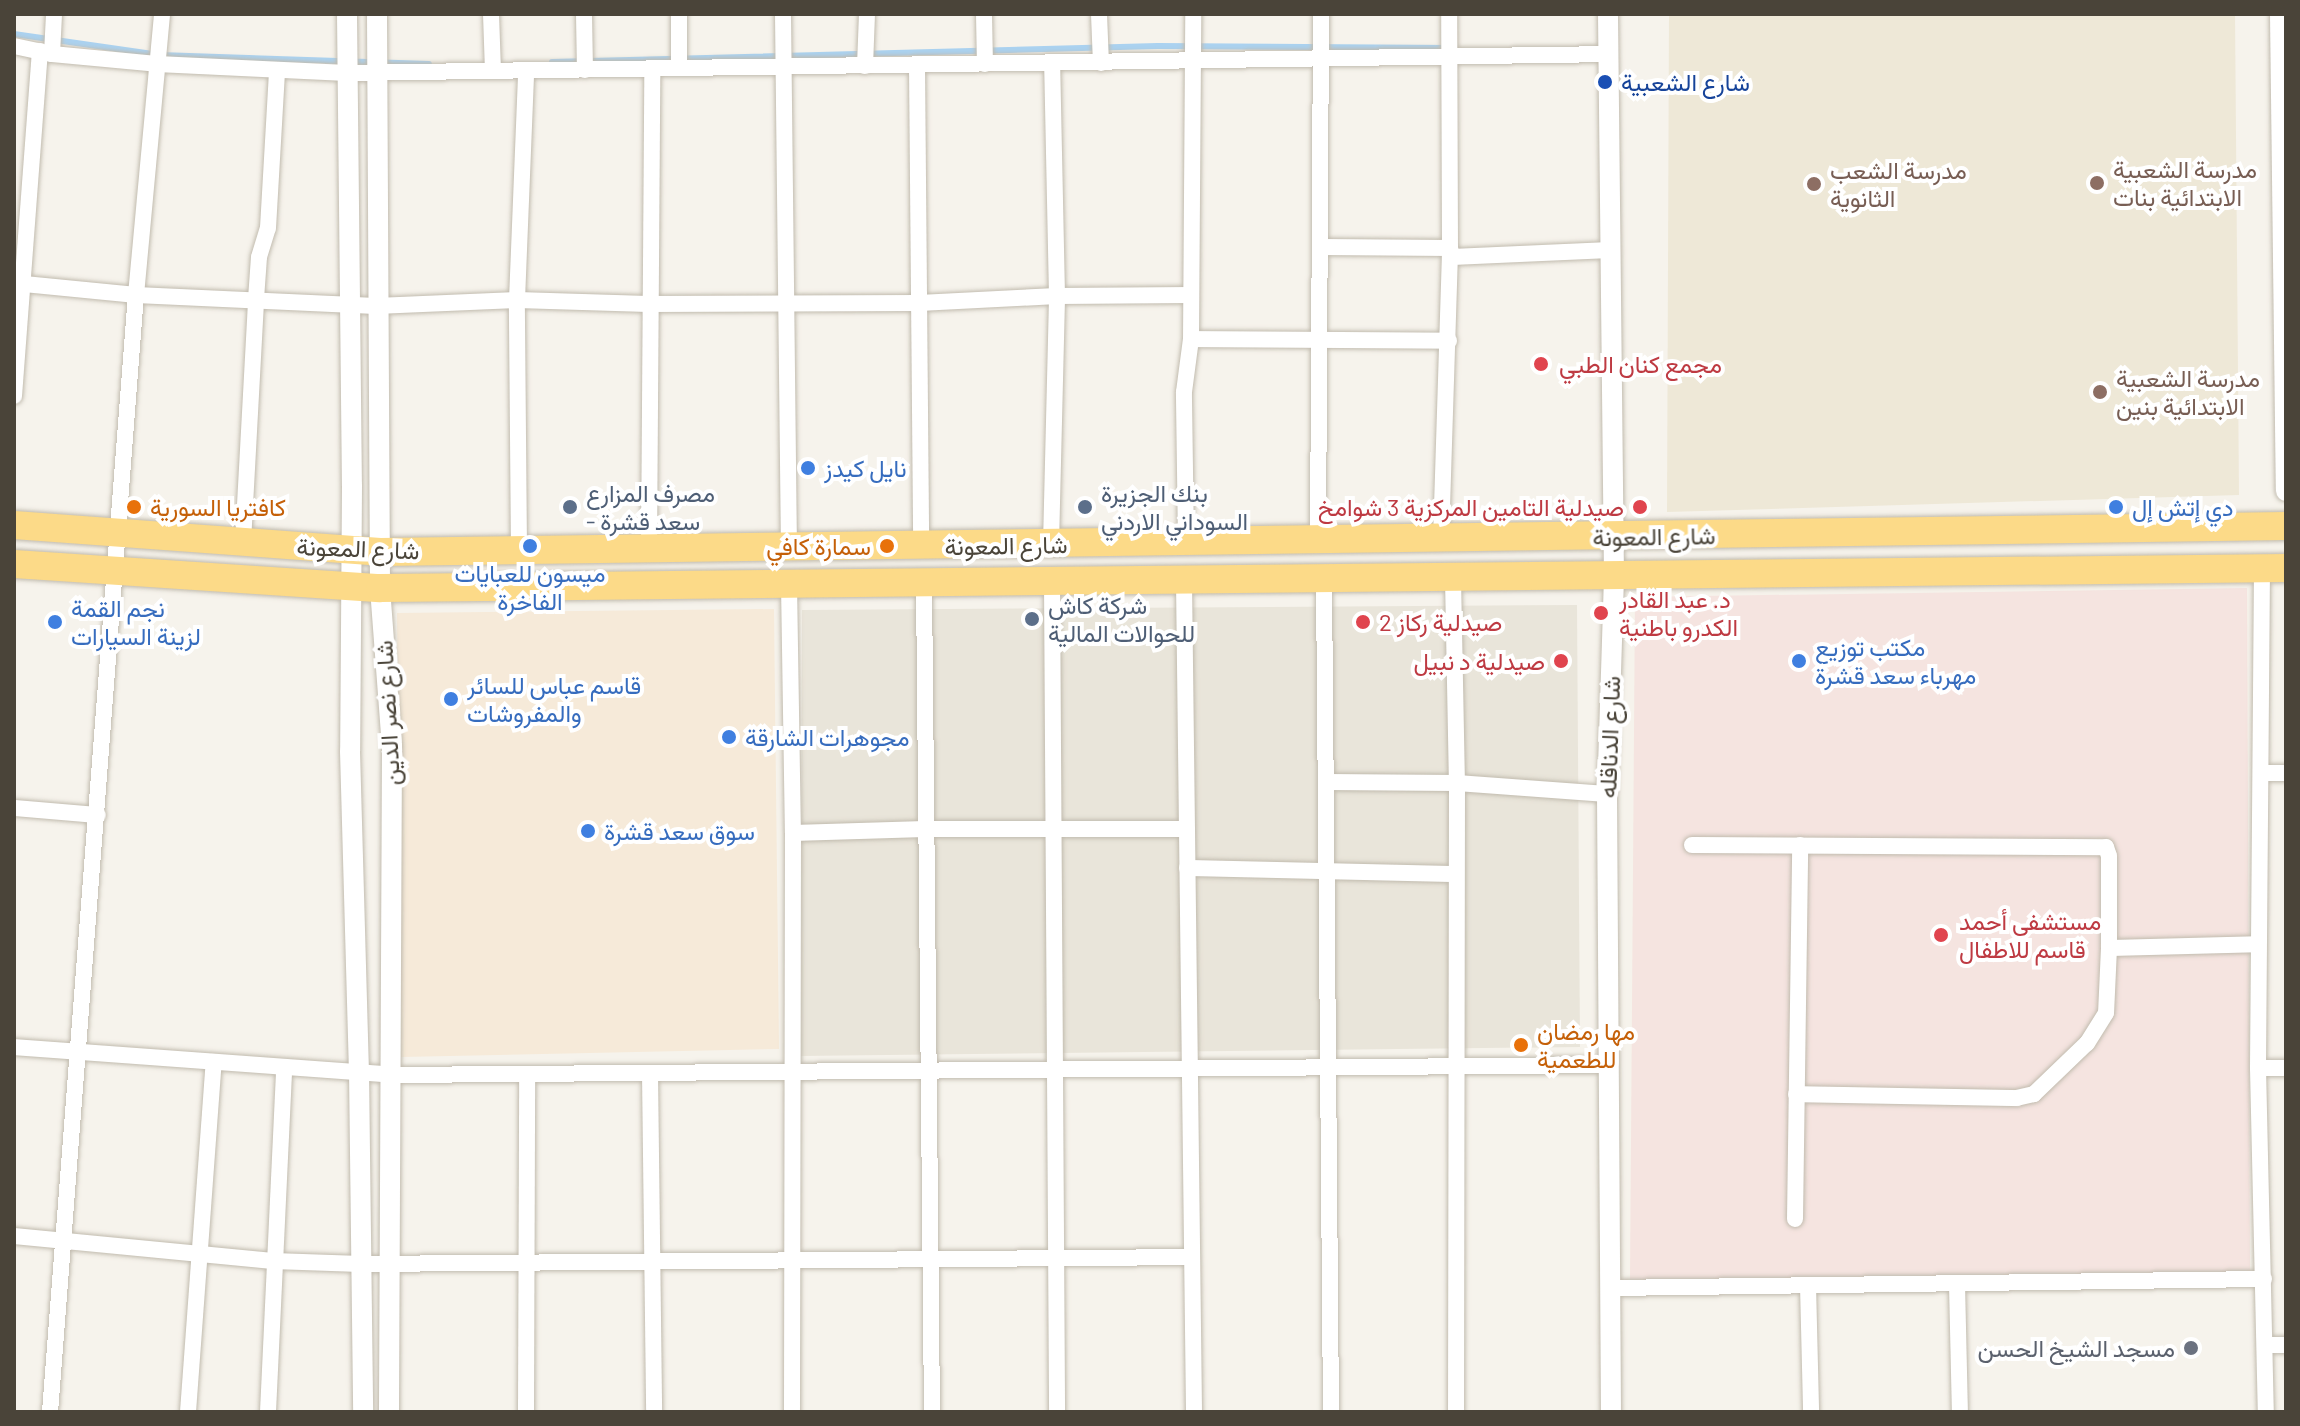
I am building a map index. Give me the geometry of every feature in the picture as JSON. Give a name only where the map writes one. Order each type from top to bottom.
[{"type":"highway","name":"شارع المعونة","points":[[14,525],[380,552],[1613,538],[2286,526]]},
{"type":"highway","name":"شارع المعونة","points":[[14,564],[380,588],[2274,568]]},
{"type":"street","points":[[14,396],[18,283],[46,53],[54,14]]},
{"type":"street","points":[[50,1412],[136,295],[162,14]]},
{"type":"street","name":"شارع نصر الدين","points":[[347,14],[350,751],[359,1071],[363,1412]]},
{"type":"street","name":"شارع نصر الدين","points":[[377,14],[376,306],[380,588],[392,746],[389,1412]]},
{"type":"street","points":[[491,14],[493,71]]},
{"type":"street","points":[[584,14],[585,70]]},
{"type":"street","points":[[679,14],[679,68]]},
{"type":"street","points":[[783,14],[789,547]]},
{"type":"street","points":[[865,66],[867,14]]},
{"type":"street","points":[[984,14],[985,64]]},
{"type":"street","points":[[1099,14],[1101,63]]},
{"type":"street","points":[[1186,542],[1184,392],[1191,339],[1193,14]]},
{"type":"street","points":[[1318,541],[1321,14]]},
{"type":"street","points":[[1441,539],[1449,341],[1449,14]]},
{"type":"street","name":"شارع الدناقله","points":[[1608,14],[1614,577],[1607,794],[1611,1412]]},
{"type":"street","points":[[2280,14],[2286,491]]},
{"type":"street","points":[[14,46],[46,53],[157,64],[347,73],[1608,54]]},
{"type":"street","points":[[1051,544],[1057,296],[1052,63]]},
{"type":"street","points":[[917,65],[921,546]]},
{"type":"street","points":[[649,549],[648,304],[652,69]]},
{"type":"street","points":[[243,542],[259,257],[268,228],[277,71]]},
{"type":"street","points":[[519,550],[517,300],[526,71]]},
{"type":"street","points":[[1321,247],[1450,248]]},
{"type":"street","points":[[1450,248],[1452,257],[1610,250]]},
{"type":"street","points":[[18,283],[136,295],[376,306],[517,300],[648,304],[919,303],[1057,296],[1191,295]]},
{"type":"street","points":[[1191,339],[1449,341]]},
{"type":"street","points":[[2266,1412],[2258,944],[2261,773],[2274,568]]},
{"type":"street","points":[[1453,578],[1457,783],[1454,874],[1456,1412]]},
{"type":"street","points":[[1324,579],[1331,1412]]},
{"type":"street","points":[[1184,581],[1194,1412]]},
{"type":"street","points":[[1052,582],[1057,1412]]},
{"type":"street","points":[[924,583],[932,1412]]},
{"type":"street","points":[[789,584],[793,833],[792,1412]]},
{"type":"street","points":[[2261,773],[2286,773]]},
{"type":"street","points":[[1326,782],[1457,783],[1607,794]]},
{"type":"street","points":[[14,808],[98,815]]},
{"type":"street","points":[[793,833],[925,829],[1187,829]]},
{"type":"street","points":[[1692,845],[2106,847],[2109,856],[2106,1013],[2101,1025],[2034,1094],[2017,1098],[1796,1094]]},
{"type":"street","points":[[1795,1219],[1800,845]]},
{"type":"street","points":[[1187,868],[1454,874]]},
{"type":"street","points":[[2109,948],[2258,944]]},
{"type":"street","points":[[14,1047],[392,1075],[1608,1065]]},
{"type":"street","points":[[188,1412],[214,1062]]},
{"type":"street","points":[[268,1412],[284,1067]]},
{"type":"street","points":[[2258,1068],[2286,1068]]},
{"type":"street","points":[[650,1073],[654,1412]]},
{"type":"street","points":[[526,1412],[527,1074]]},
{"type":"street","points":[[14,1236],[273,1261],[361,1264],[1192,1257]]},
{"type":"street","points":[[1610,1288],[2264,1279]]},
{"type":"street","points":[[1957,1284],[1960,1412]]},
{"type":"street","points":[[1808,1285],[1811,1412]]},
{"type":"street","points":[[2266,1345],[2286,1345]]},
{"type":"shaded area","points":[[1669,14],[2235,14],[2239,495],[1667,512]]},
{"type":"shaded area","name":"مستشفى أحمد قاسم للاطفال","points":[[2247,588],[2250,1274],[1630,1280],[1635,597]]},
{"type":"shaded area","points":[[1577,605],[1580,1047],[801,1056],[802,610]]},
{"type":"shaded area","name":"سوق سعد قشرة","points":[[774,609],[779,1049],[401,1057],[397,613]]},
{"type":"waterway","points":[[14,34],[159,55],[429,64]]},
{"type":"waterway","points":[[552,62],[1158,46],[1448,48]]},
{"type":"place","name":"شارع الشعبية","points":[[1605,82]]},
{"type":"place","name":"مدرسة الشعبية الابتدائية بنات","points":[[2097,183]]},
{"type":"place","name":"مدرسة الشعب الثانوية","points":[[1814,184]]},
{"type":"place","name":"مجمع كنان الطبي","points":[[1541,364]]},
{"type":"place","name":"مدرسة الشعبية الابتدائية بنين","points":[[2100,392]]},
{"type":"place","name":"نايل كيدز","points":[[808,468]]},
{"type":"place","name":"كافتريا السورية","points":[[134,507]]},
{"type":"place","name":"مصرف المزارع - سعد قشرة","points":[[570,507]]},
{"type":"place","name":"بنك الجزيرة السوداني الاردني","points":[[1085,507]]},
{"type":"place","name":"صيدلية التامين المركزية 3 شوامخ","points":[[1640,507]]},
{"type":"place","name":"دي إتش إل","points":[[2116,507]]},
{"type":"place","name":"ميسون للعبايات الفاخرة","points":[[530,546]]},
{"type":"place","name":"سمارة كافي","points":[[887,546]]},
{"type":"place","name":"د. عبد القادر الكدرو باطنية","points":[[1601,613]]},
{"type":"place","name":"شركة كاش للحوالات المالية","points":[[1032,619]]},
{"type":"place","name":"نجم القمة لزينة السيارات","points":[[55,622]]},
{"type":"place","name":"صيدلية ركاز 2","points":[[1363,622]]},
{"type":"place","name":"صيدلية د نبيل","points":[[1561,661]]},
{"type":"place","name":"مكتب توزيع مهرباء سعد قشرة","points":[[1799,661]]},
{"type":"place","name":"قاسم عباس للسائر والمفروشات","points":[[451,699]]},
{"type":"place","name":"مجوهرات الشارقة","points":[[729,737]]},
{"type":"place","name":"سوق سعد قشرة","points":[[588,831]]},
{"type":"place","name":"مستشفى أحمد قاسم للاطفال","points":[[1941,935]]},
{"type":"place","name":"مها رمضان للطعمية","points":[[1521,1045]]},
{"type":"place","name":"مسجد الشيخ الحسن","points":[[2191,1348]]}]
